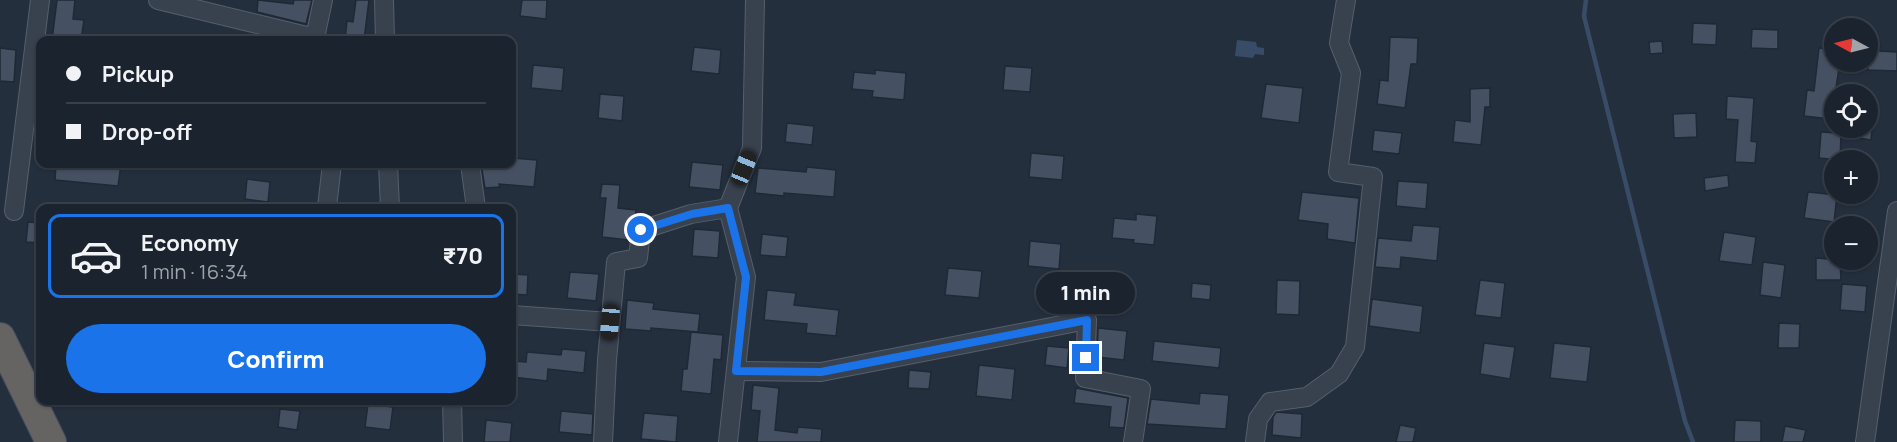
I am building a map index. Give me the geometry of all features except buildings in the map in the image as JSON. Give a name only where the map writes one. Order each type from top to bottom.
[{"type":"highway","points":[[0,338],[51,442]]},
{"type":"street","points":[[14,211],[40,0]]},
{"type":"street","points":[[158,0],[303,36]]},
{"type":"street","points":[[316,36],[323,0]]},
{"type":"street","points":[[384,0],[385,36]]},
{"type":"street","points":[[728,442],[746,277],[728,208],[752,148],[755,0]]},
{"type":"street","points":[[1255,442],[1258,419],[1270,402],[1307,397],[1339,374],[1355,347],[1373,177],[1338,172],[1351,73],[1339,43],[1346,0]]},
{"type":"street","points":[[327,204],[332,168]]},
{"type":"street","points":[[388,168],[390,204]]},
{"type":"street","points":[[471,168],[475,204]]},
{"type":"street","points":[[603,442],[616,262],[638,258],[641,230],[692,214],[728,208]]},
{"type":"street","points":[[1865,442],[1897,211]]},
{"type":"street","points":[[516,315],[610,322]]},
{"type":"street","points":[[736,371],[821,372],[1087,320],[1085,378],[1141,389],[1133,442]]},
{"type":"street","points":[[452,405],[453,442]]},
{"type":"water","points":[[1237,40],[1256,42],[1257,47],[1264,48],[1264,55],[1255,54],[1253,58],[1235,56]]},
{"type":"waterway","points":[[1586,0],[1584,16],[1685,421],[1693,442]]},
{"type":"route","points":[[641,230],[692,214],[728,208],[746,277],[736,371],[821,372],[1087,320],[1086,358]]}]
